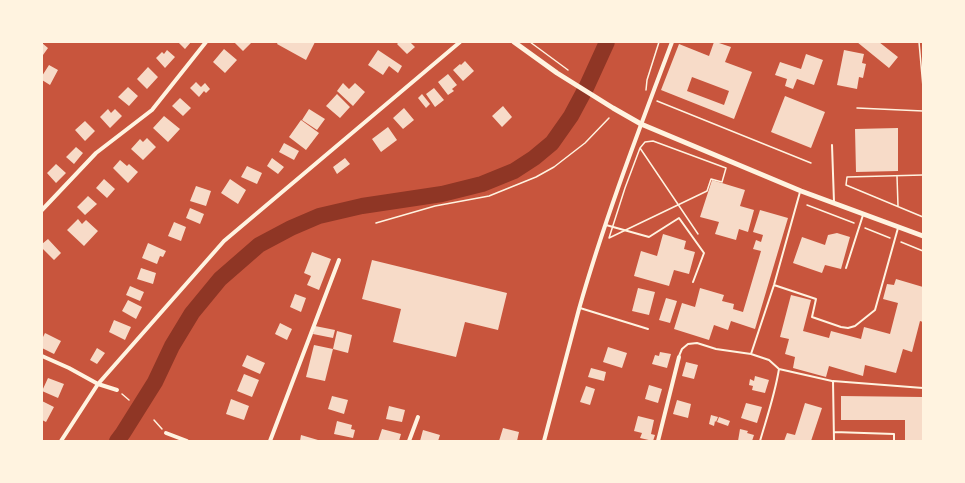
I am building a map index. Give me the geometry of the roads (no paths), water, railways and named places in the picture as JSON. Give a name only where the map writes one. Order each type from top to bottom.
[{"type":"street","points":[[42,210],[96,153],[152,110],[206,42]]},
{"type":"street","points":[[61,441],[98,384],[224,241],[460,42]]},
{"type":"street","points":[[514,42],[558,73],[641,124],[801,191],[923,236]]},
{"type":"street","points":[[544,441],[579,308],[641,124],[672,42]]},
{"type":"street","points":[[270,441],[339,260]]},
{"type":"street","points":[[42,356],[70,368],[98,384],[117,390]]},
{"type":"street","points":[[658,441],[679,357]]},
{"type":"street","points":[[409,441],[418,417]]},
{"type":"street","points":[[166,433],[187,441]]},
{"type":"lane","points":[[832,145],[835,204]]},
{"type":"lane","points":[[751,354],[774,285],[801,191]]},
{"type":"lane","points":[[846,268],[863,215]]},
{"type":"lane","points":[[606,225],[649,237],[679,218],[704,254],[693,282]]},
{"type":"lane","points":[[774,285],[816,299],[812,317],[842,327],[848,328],[856,326],[875,310],[898,227]]},
{"type":"lane","points":[[579,308],[648,329]]},
{"type":"lane","points":[[679,357],[682,349],[688,344],[697,344],[716,349],[751,354],[769,360],[779,369],[833,381],[923,388]]},
{"type":"lane","points":[[760,441],[771,406],[779,369]]},
{"type":"lane","points":[[833,381],[834,441]]},
{"type":"lane","points":[[834,432],[894,434],[894,441]]},
{"type":"waterway","points":[[117,441],[155,382],[172,346],[192,313],[220,279],[259,245],[291,228],[319,216],[362,206],[442,194],[482,184],[514,171],[534,158],[552,143],[571,116],[586,88],[607,42]]}]
